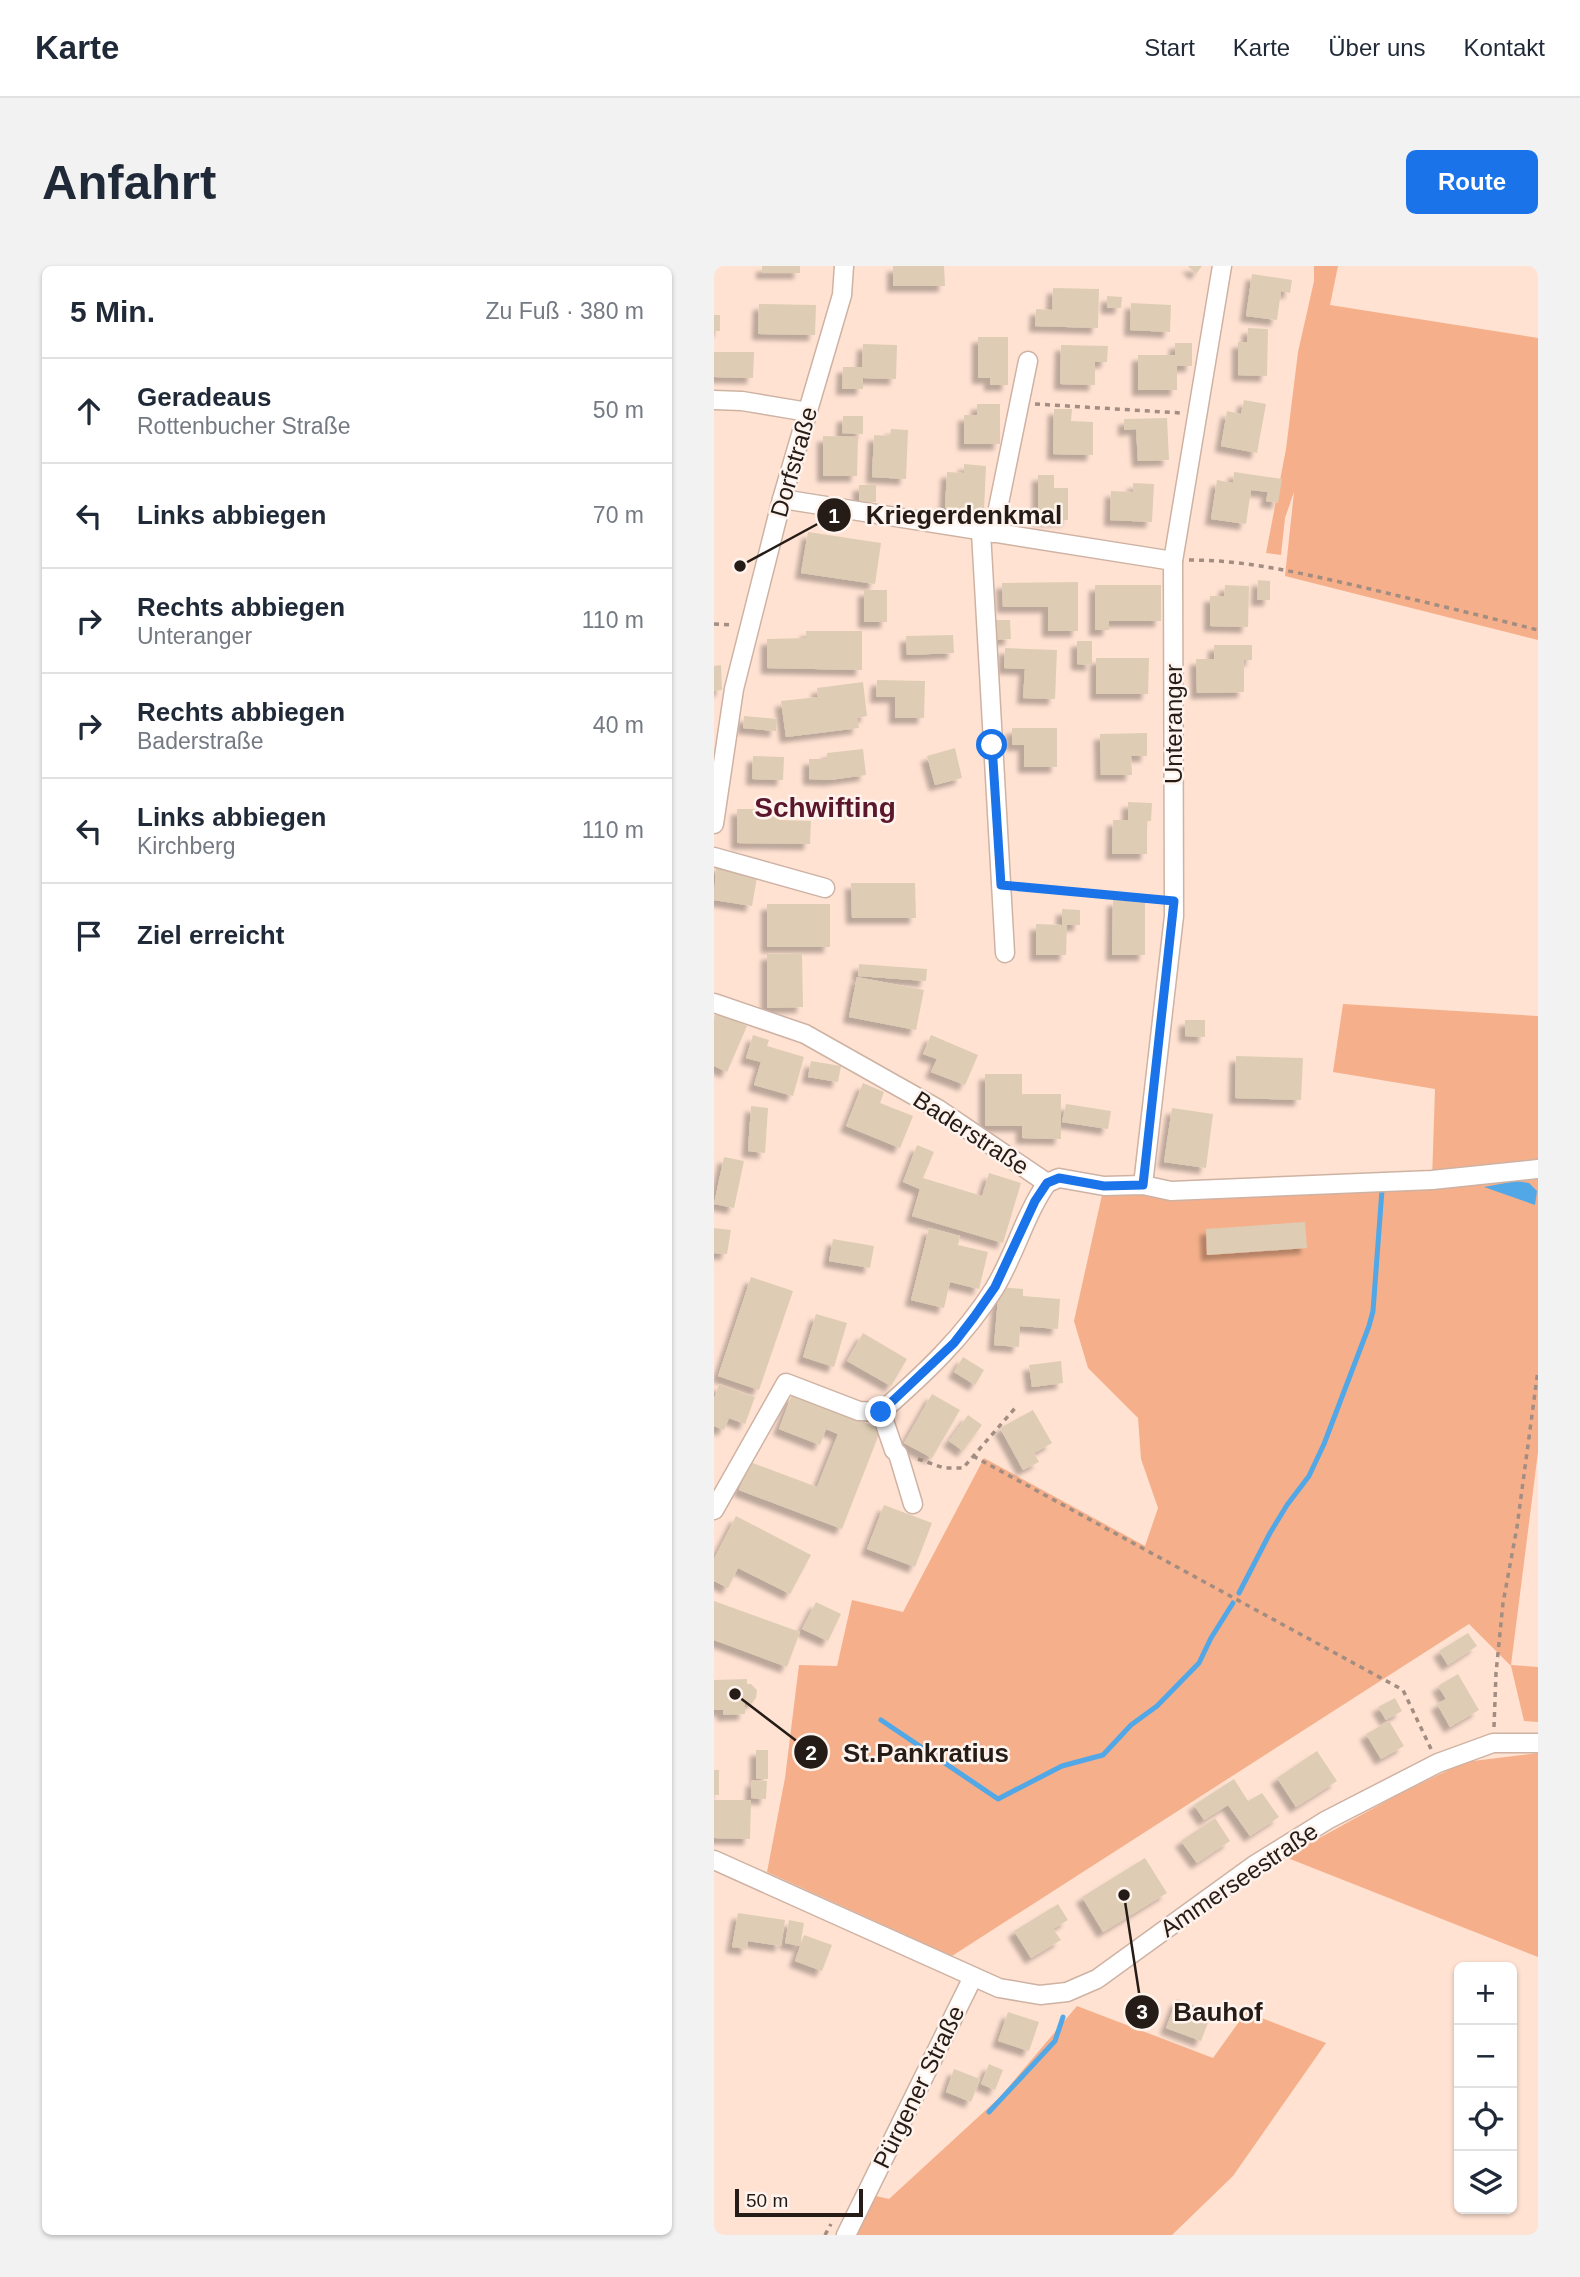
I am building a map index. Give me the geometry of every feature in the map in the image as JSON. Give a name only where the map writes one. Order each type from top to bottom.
[{"type":"street","name":"Dorfstraße","points":[[714,824],[734,689],[782,499],[842,295],[844,266]]},
{"type":"street","name":"Unteranger","points":[[1143,1185],[1174,901],[1173,561],[1222,266]]},
{"type":"street","points":[[1005,953],[987,532],[1028,361]]},
{"type":"street","points":[[714,400],[742,401],[808,412]]},
{"type":"street","points":[[782,499],[1173,561]]},
{"type":"street","points":[[714,857],[825,888]]},
{"type":"street","name":"Baderstraße","points":[[714,1003],[805,1034],[938,1109],[1047,1183],[1059,1178],[1104,1186],[1143,1185],[1171,1191],[1432,1180],[1538,1169]]},
{"type":"street","points":[[714,1510],[786,1383],[859,1411],[881,1412],[954,1343],[995,1287],[1035,1201],[1047,1183]]},
{"type":"street","points":[[881,1412],[894,1450],[898,1454],[912,1504]]},
{"type":"street","name":"Ammerseestraße","points":[[714,1860],[999,1988],[1040,1995],[1067,1992],[1105,1973],[1253,1866],[1327,1820],[1438,1763],[1493,1743],[1538,1743]]},
{"type":"street","name":"Pürgener Straße","points":[[846,2235],[973,1976]]},
{"type":"path","points":[[1019,403],[1198,414]]},
{"type":"path","points":[[1173,561],[1226,560],[1287,570],[1538,630]]},
{"type":"path","points":[[1001,885],[1174,901]]},
{"type":"path","points":[[1493,1743],[1503,1603],[1517,1527],[1538,1370]]},
{"type":"path","points":[[894,1450],[944,1468],[963,1468],[1016,1407]]},
{"type":"path","points":[[973,1457],[1403,1690],[1438,1763]]},
{"type":"shaded area","points":[[1314,266],[1338,266],[1330,305],[1538,338],[1538,640],[1285,576],[1294,492],[1285,518],[1281,555],[1266,553],[1286,449],[1298,352],[1314,281]]},
{"type":"shaded area","points":[[1343,1004],[1538,1016],[1538,1452],[1511,1665],[1538,1667],[1538,1722],[1524,1721],[1511,1666],[1469,1624],[952,1956],[767,1872],[785,1778],[799,1665],[837,1666],[852,1600],[903,1612],[984,1458],[1145,1546],[1158,1508],[1141,1459],[1138,1418],[1088,1368],[1074,1321],[1104,1186],[1432,1180],[1435,1089],[1333,1072]]},
{"type":"shaded area","points":[[1538,1753],[1538,1957],[1285,1857],[1401,1793],[1465,1762]]},
{"type":"shaded area","points":[[1077,2006],[1213,2058],[1246,2012],[1326,2043],[1233,2176],[1172,2235],[856,2235],[876,2196],[889,2199],[1000,2097]]},
{"type":"water","points":[[1516,1181],[1529,1183],[1537,1191],[1535,1205],[1484,1187]]},
{"type":"building","points":[[762,266],[800,266],[800,273],[762,273]]},
{"type":"building","points":[[893,266],[944,266],[945,286],[893,286]]},
{"type":"building","points":[[1188,266],[1202,266],[1196,274]]},
{"type":"building","points":[[1252,274],[1292,280],[1290,293],[1281,291],[1277,320],[1246,316]]},
{"type":"building","points":[[1053,288],[1099,289],[1098,328],[1035,326],[1036,309],[1052,310]]},
{"type":"building","points":[[1107,296],[1122,297],[1121,308],[1107,308]]},
{"type":"building","points":[[1131,303],[1171,305],[1170,332],[1130,330]]},
{"type":"building","points":[[759,304],[816,305],[815,335],[758,334]]},
{"type":"building","points":[[714,315],[720,315],[720,331],[714,331]]},
{"type":"building","points":[[1248,328],[1268,329],[1267,376],[1238,375],[1238,342],[1247,342]]},
{"type":"building","points":[[978,337],[1008,337],[1008,385],[990,385],[990,378],[978,378]]},
{"type":"building","points":[[1175,343],[1192,343],[1192,366],[1177,366],[1177,390],[1138,390],[1138,355],[1175,355]]},
{"type":"building","points":[[863,344],[897,345],[896,379],[863,378],[863,389],[842,389],[843,367],[862,367]]},
{"type":"building","points":[[1061,345],[1108,346],[1107,362],[1095,362],[1095,385],[1060,384]]},
{"type":"building","points":[[714,352],[754,352],[753,378],[714,377]]},
{"type":"building","points":[[1244,400],[1266,404],[1257,453],[1221,446],[1227,411],[1241,414]]},
{"type":"building","points":[[977,404],[1000,404],[1000,444],[964,444],[964,415],[977,415]]},
{"type":"building","points":[[1054,409],[1072,409],[1071,421],[1093,422],[1093,455],[1053,454]]},
{"type":"building","points":[[843,416],[863,416],[863,434],[842,433]]},
{"type":"building","points":[[1167,418],[1169,460],[1138,461],[1136,429],[1124,430],[1124,419]]},
{"type":"building","points":[[891,429],[908,430],[906,479],[872,477],[874,435],[890,436]]},
{"type":"building","points":[[823,436],[858,437],[857,476],[823,476]]},
{"type":"building","points":[[964,464],[986,466],[984,510],[945,508],[947,472],[964,473]]},
{"type":"building","points":[[1234,472],[1282,479],[1278,503],[1266,501],[1268,492],[1251,490],[1246,524],[1211,519],[1217,480],[1233,483]]},
{"type":"building","points":[[1038,475],[1054,475],[1054,488],[1068,488],[1068,520],[1038,520]]},
{"type":"building","points":[[1133,483],[1154,484],[1152,522],[1110,520],[1111,491],[1133,492]]},
{"type":"building","points":[[859,485],[876,485],[876,502],[859,502]]},
{"type":"building","points":[[808,532],[881,543],[875,584],[801,573]]},
{"type":"building","points":[[1258,580],[1270,581],[1270,600],[1257,600]]},
{"type":"building","points":[[1078,582],[1078,631],[1048,631],[1048,607],[1003,607],[1002,583]]},
{"type":"building","points":[[1095,585],[1161,585],[1161,621],[1109,621],[1109,630],[1095,630]]},
{"type":"building","points":[[1225,585],[1249,586],[1248,627],[1210,626],[1210,596],[1224,596]]},
{"type":"building","points":[[864,590],[887,590],[887,622],[864,622]]},
{"type":"building","points":[[990,620],[1010,620],[1011,639],[990,640]]},
{"type":"building","points":[[806,631],[862,631],[862,670],[767,668],[767,639],[806,638]]},
{"type":"building","points":[[953,635],[954,653],[907,655],[906,636]]},
{"type":"building","points":[[1077,641],[1092,641],[1092,665],[1077,664]]},
{"type":"building","points":[[1214,645],[1252,645],[1252,660],[1244,660],[1244,692],[1197,693],[1196,659],[1214,659]]},
{"type":"building","points":[[1005,648],[1057,650],[1055,699],[1023,698],[1025,669],[1004,668]]},
{"type":"building","points":[[1096,658],[1149,658],[1148,694],[1096,694]]},
{"type":"building","points":[[721,665],[722,690],[714,691],[714,666]]},
{"type":"building","points":[[877,680],[925,681],[924,718],[895,718],[895,697],[876,697]]},
{"type":"building","points":[[863,682],[867,716],[857,718],[859,728],[786,737],[781,701],[818,697],[817,688]]},
{"type":"building","points":[[744,716],[777,719],[776,731],[743,728]]},
{"type":"building","points":[[1012,728],[1057,728],[1057,767],[1024,767],[1024,745],[1012,745]]},
{"type":"building","points":[[1147,733],[1147,756],[1131,756],[1132,775],[1101,775],[1100,734]]},
{"type":"building","points":[[955,748],[962,778],[935,785],[927,756]]},
{"type":"building","points":[[863,749],[866,775],[830,780],[809,779],[809,759],[827,759],[827,753]]},
{"type":"building","points":[[753,756],[784,757],[783,780],[752,779]]},
{"type":"building","points":[[1128,802],[1152,803],[1151,821],[1147,821],[1147,854],[1112,854],[1113,820],[1128,820]]},
{"type":"building","points":[[737,809],[779,809],[779,820],[811,821],[810,844],[737,843]]},
{"type":"building","points":[[716,865],[758,872],[752,906],[714,900]]},
{"type":"building","points":[[851,883],[915,883],[916,918],[852,918]]},
{"type":"building","points":[[1113,900],[1145,900],[1145,955],[1112,955]]},
{"type":"building","points":[[767,904],[830,904],[830,947],[767,947]]},
{"type":"building","points":[[1062,909],[1080,910],[1080,925],[1067,925],[1066,955],[1036,955],[1036,924],[1062,925]]},
{"type":"building","points":[[802,953],[803,1007],[767,1008],[767,954]]},
{"type":"building","points":[[859,964],[927,969],[926,981],[858,976]]},
{"type":"building","points":[[857,977],[924,990],[916,1030],[849,1017]]},
{"type":"building","points":[[716,1012],[747,1026],[727,1072],[714,1066]]},
{"type":"building","points":[[1185,1020],[1205,1020],[1205,1037],[1185,1036]]},
{"type":"building","points":[[753,1035],[769,1040],[767,1046],[804,1057],[793,1096],[754,1085],[761,1062],[746,1058]]},
{"type":"building","points":[[931,1035],[978,1055],[965,1085],[931,1072],[937,1059],[923,1054]]},
{"type":"building","points":[[1236,1056],[1303,1058],[1301,1100],[1235,1098]]},
{"type":"building","points":[[811,1061],[841,1066],[838,1082],[808,1077]]},
{"type":"building","points":[[985,1074],[1022,1074],[1022,1094],[1061,1094],[1061,1139],[1022,1138],[1022,1126],[985,1126]]},
{"type":"building","points":[[863,1083],[884,1092],[880,1103],[913,1116],[900,1148],[846,1126]]},
{"type":"building","points":[[1066,1104],[1111,1111],[1108,1129],[1062,1122]]},
{"type":"building","points":[[751,1106],[768,1108],[765,1153],[748,1151]]},
{"type":"building","points":[[1172,1108],[1213,1114],[1206,1168],[1164,1162]]},
{"type":"building","points":[[917,1145],[934,1152],[923,1178],[982,1196],[989,1173],[1021,1183],[1003,1243],[912,1216],[920,1189],[903,1182]]},
{"type":"building","points":[[724,1157],[744,1161],[734,1208],[714,1204]]},
{"type":"building","points":[[1305,1222],[1307,1248],[1207,1255],[1206,1229]]},
{"type":"building","points":[[714,1228],[731,1230],[727,1254],[714,1253]]},
{"type":"building","points":[[929,1228],[960,1236],[958,1245],[988,1252],[979,1289],[950,1282],[944,1308],[911,1300]]},
{"type":"building","points":[[833,1239],[874,1246],[870,1268],[829,1261]]},
{"type":"building","points":[[751,1277],[793,1291],[759,1390],[718,1376]]},
{"type":"building","points":[[999,1287],[1023,1289],[1023,1296],[1060,1299],[1058,1329],[1020,1326],[1019,1347],[994,1345]]},
{"type":"building","points":[[816,1314],[847,1323],[834,1367],[803,1357]]},
{"type":"building","points":[[863,1333],[907,1359],[891,1386],[847,1361]]},
{"type":"building","points":[[963,1357],[984,1370],[975,1385],[954,1372]]},
{"type":"building","points":[[1061,1361],[1063,1383],[1032,1387],[1029,1365]]},
{"type":"building","points":[[719,1384],[755,1397],[745,1424],[729,1418],[724,1430],[714,1426],[714,1399]]},
{"type":"building","points":[[792,1394],[881,1429],[842,1529],[739,1490],[750,1462],[817,1487],[838,1434],[826,1429],[820,1445],[779,1429]]},
{"type":"building","points":[[932,1394],[960,1410],[932,1458],[904,1443]]},
{"type":"building","points":[[1033,1410],[1052,1443],[1034,1453],[1039,1462],[1023,1470],[1000,1428]]},
{"type":"building","points":[[968,1415],[982,1425],[963,1451],[949,1441]]},
{"type":"building","points":[[884,1505],[932,1523],[915,1567],[867,1549]]},
{"type":"building","points":[[736,1516],[811,1555],[790,1594],[738,1568],[728,1588],[714,1581],[714,1559]]},
{"type":"building","points":[[714,1601],[800,1632],[787,1667],[714,1640]]},
{"type":"building","points":[[816,1602],[841,1614],[828,1641],[802,1629]]},
{"type":"building","points":[[1468,1633],[1477,1646],[1448,1665],[1439,1651]]},
{"type":"building","points":[[1458,1674],[1479,1710],[1450,1727],[1437,1704],[1446,1699],[1438,1686]]},
{"type":"building","points":[[747,1679],[747,1684],[757,1690],[752,1703],[745,1703],[745,1714],[723,1715],[723,1710],[714,1710],[714,1680]]},
{"type":"building","points":[[1395,1698],[1402,1711],[1386,1720],[1378,1707]]},
{"type":"building","points":[[1389,1721],[1404,1746],[1381,1759],[1366,1734]]},
{"type":"building","points":[[756,1750],[768,1750],[768,1779],[756,1779]]},
{"type":"building","points":[[1317,1751],[1337,1781],[1296,1807],[1277,1778]]},
{"type":"building","points":[[714,1770],[719,1770],[719,1795],[714,1795]]},
{"type":"building","points":[[1234,1779],[1248,1801],[1262,1793],[1279,1817],[1250,1836],[1228,1805],[1204,1820],[1194,1805]]},
{"type":"building","points":[[752,1780],[767,1781],[766,1799],[751,1798]]},
{"type":"building","points":[[714,1800],[751,1800],[750,1839],[714,1838]]},
{"type":"building","points":[[1215,1818],[1230,1841],[1197,1863],[1181,1841]]},
{"type":"building","points":[[1145,1858],[1167,1893],[1103,1932],[1082,1897]]},
{"type":"building","points":[[1058,1904],[1068,1920],[1053,1929],[1061,1940],[1031,1958],[1014,1931]]},
{"type":"building","points":[[738,1913],[785,1920],[781,1946],[748,1941],[747,1949],[732,1947]]},
{"type":"building","points":[[789,1920],[804,1923],[800,1946],[785,1943]]},
{"type":"building","points":[[804,1935],[832,1945],[822,1971],[795,1961]]},
{"type":"building","points":[[1177,1999],[1212,2012],[1201,2041],[1166,2028]]},
{"type":"building","points":[[1008,2012],[1039,2022],[1029,2051],[998,2041]]},
{"type":"building","points":[[989,2064],[1003,2070],[995,2090],[981,2084]]},
{"type":"building","points":[[954,2069],[980,2079],[971,2102],[946,2092]]},
{"type":"waterway","points":[[1239,1593],[1270,1533],[1309,1476],[1369,1326],[1373,1311],[1382,1190]]},
{"type":"waterway","points":[[881,1720],[998,1799],[1062,1766],[1103,1755],[1131,1725],[1157,1706],[1199,1663],[1233,1603]]},
{"type":"waterway","points":[[989,2112],[1055,2041],[1063,2017]]},
{"type":"place","name":"Kriegerdenkmal","points":[[740,566]]},
{"type":"place","name":"St.Pankratius","points":[[735,1694]]},
{"type":"place","name":"Bauhof","points":[[1124,1895]]},
{"type":"district","name":"Schwifting","points":[[825,807]]},
{"type":"route","points":[[881,1412],[918,1380],[954,1343],[974,1317],[995,1287],[1035,1201],[1047,1183],[1059,1178],[1104,1186],[1143,1185],[1174,901],[1001,885],[992,745]]}]
